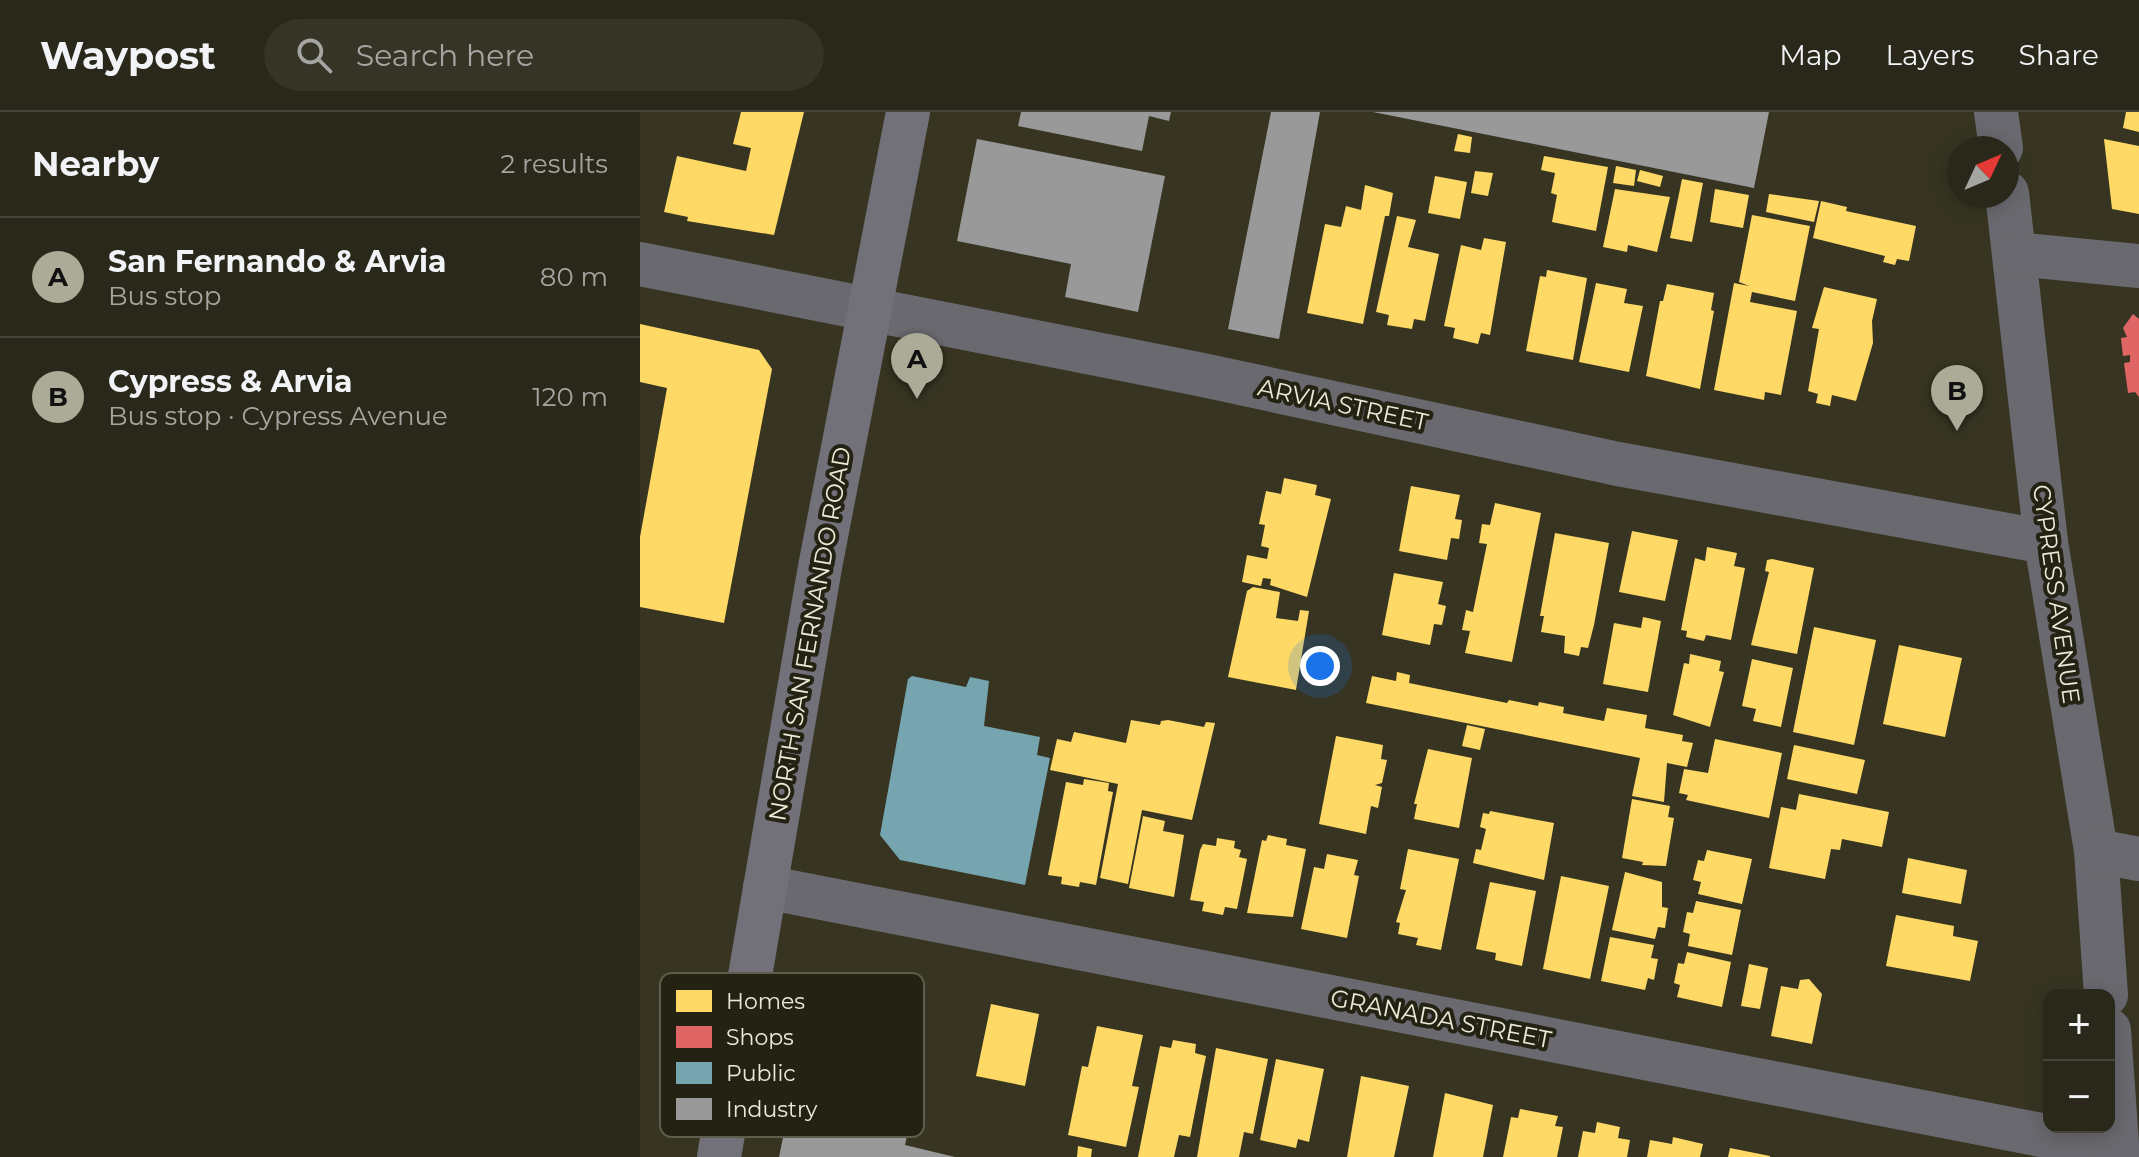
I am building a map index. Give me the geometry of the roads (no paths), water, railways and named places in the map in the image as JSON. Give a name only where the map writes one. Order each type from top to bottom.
[{"type":"main road","name":"NORTH SAN FERNANDO ROAD","points":[[750,973],[908,112]]},
{"type":"main road","name":"NORTH SAN FERNANDO ROAD","points":[[719,1157],[722,1137]]},
{"type":"street","points":[[1996,112],[1999,136]]},
{"type":"street","name":"CYPRESS AVENUE","points":[[2009,208],[2046,542],[2096,851],[2106,989]]},
{"type":"street","points":[[2016,254],[2095,259],[2139,266]]},
{"type":"street","name":"ARVIA STREET","points":[[640,264],[870,308],[1618,464],[2046,542]]},
{"type":"street","points":[[2096,851],[2139,859]]},
{"type":"street","name":"GRANADA STREET","points":[[765,887],[2118,1154]]},
{"type":"street","points":[[2111,1061],[2118,1154]]},
{"type":"place","name":"San Fernando & Arvia","points":[[917,399]]},
{"type":"place","name":"Cypress & Arvia","points":[[1957,431]]}]
